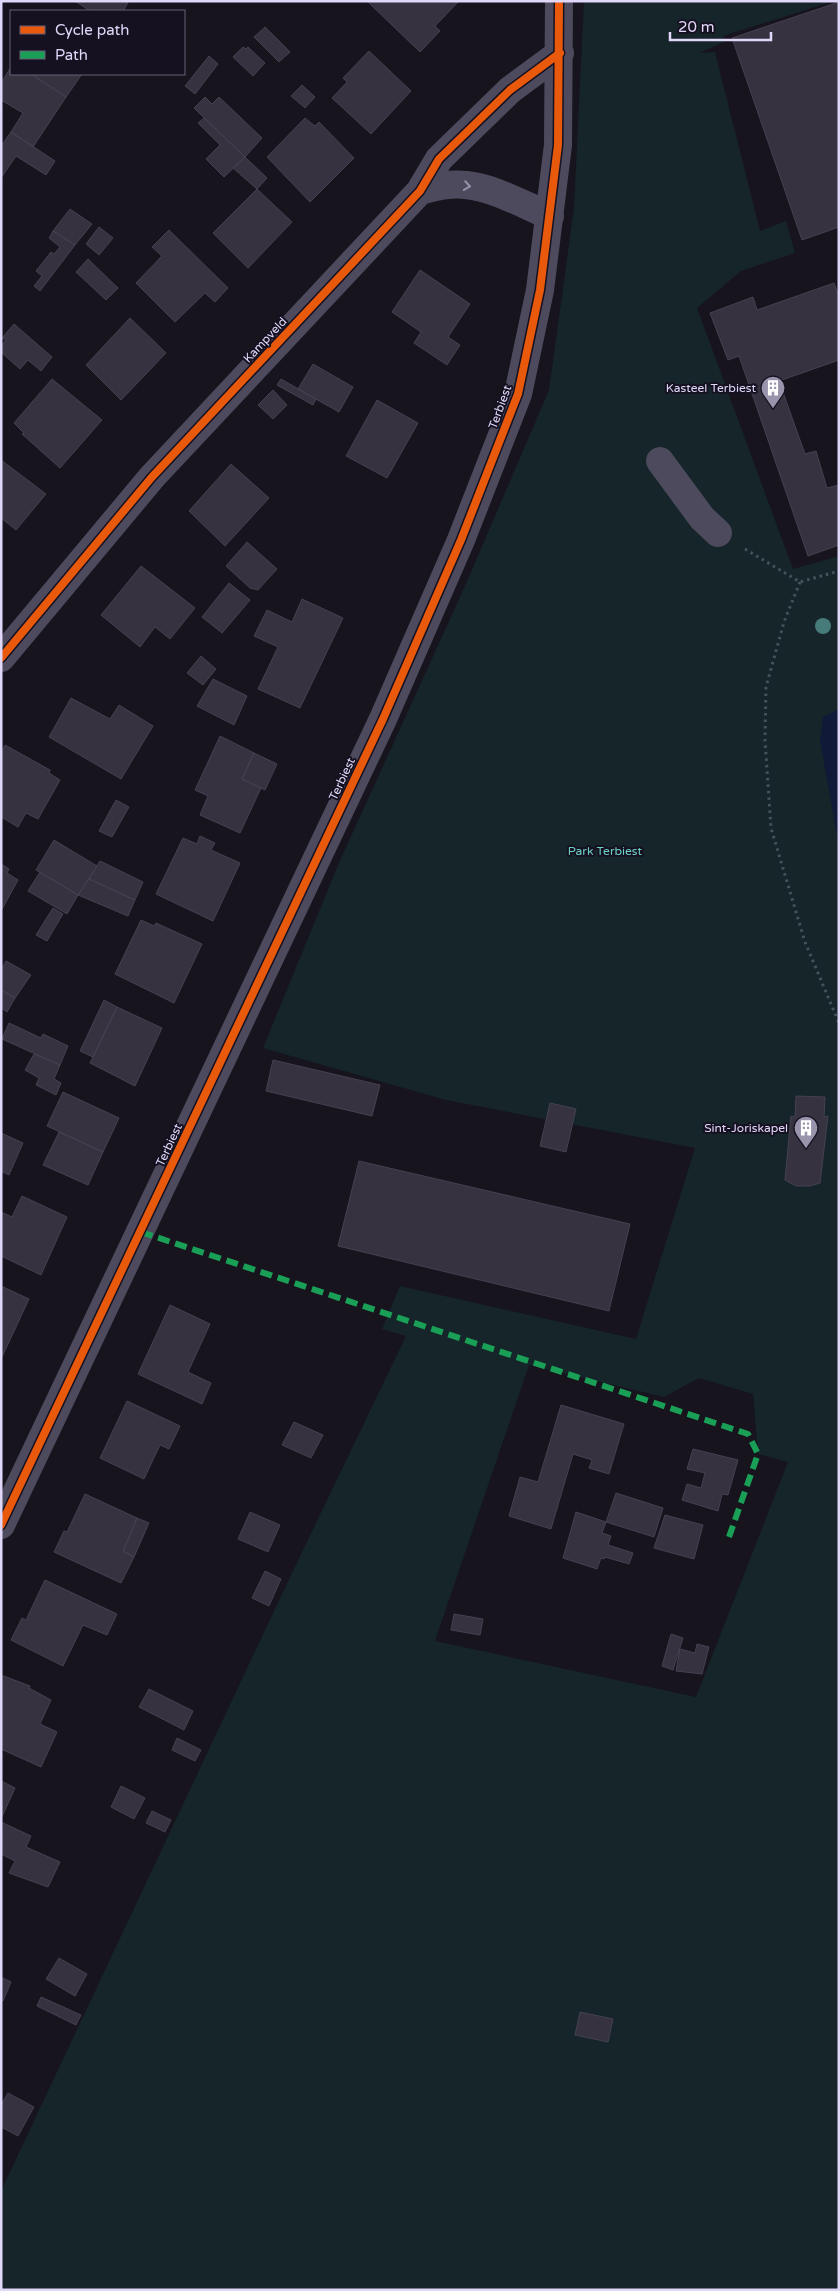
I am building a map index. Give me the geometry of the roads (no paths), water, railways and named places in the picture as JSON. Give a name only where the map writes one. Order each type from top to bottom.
[{"type":"street","name":"Terbiest","points":[[1,1524],[383,720],[461,540],[518,394],[540,290],[558,144],[559,1]]},
{"type":"street","name":"Kampveld","points":[[1,658],[152,477],[420,191],[440,159],[510,90],[560,53]]},
{"type":"street","points":[[420,191],[452,184],[467,185],[490,191],[550,216]]},
{"type":"street","points":[[660,461],[702,518],[718,533]]},
{"type":"water","points":[[839,709],[839,847],[820,740],[823,717]]},
{"type":"place","name":"Kasteel Terbiest","points":[[773,409]]},
{"type":"place","name":"Sint-Joriskapel","points":[[806,1149]]},
{"type":"park label","name":"Park Terbiest","points":[[605,851]]}]
